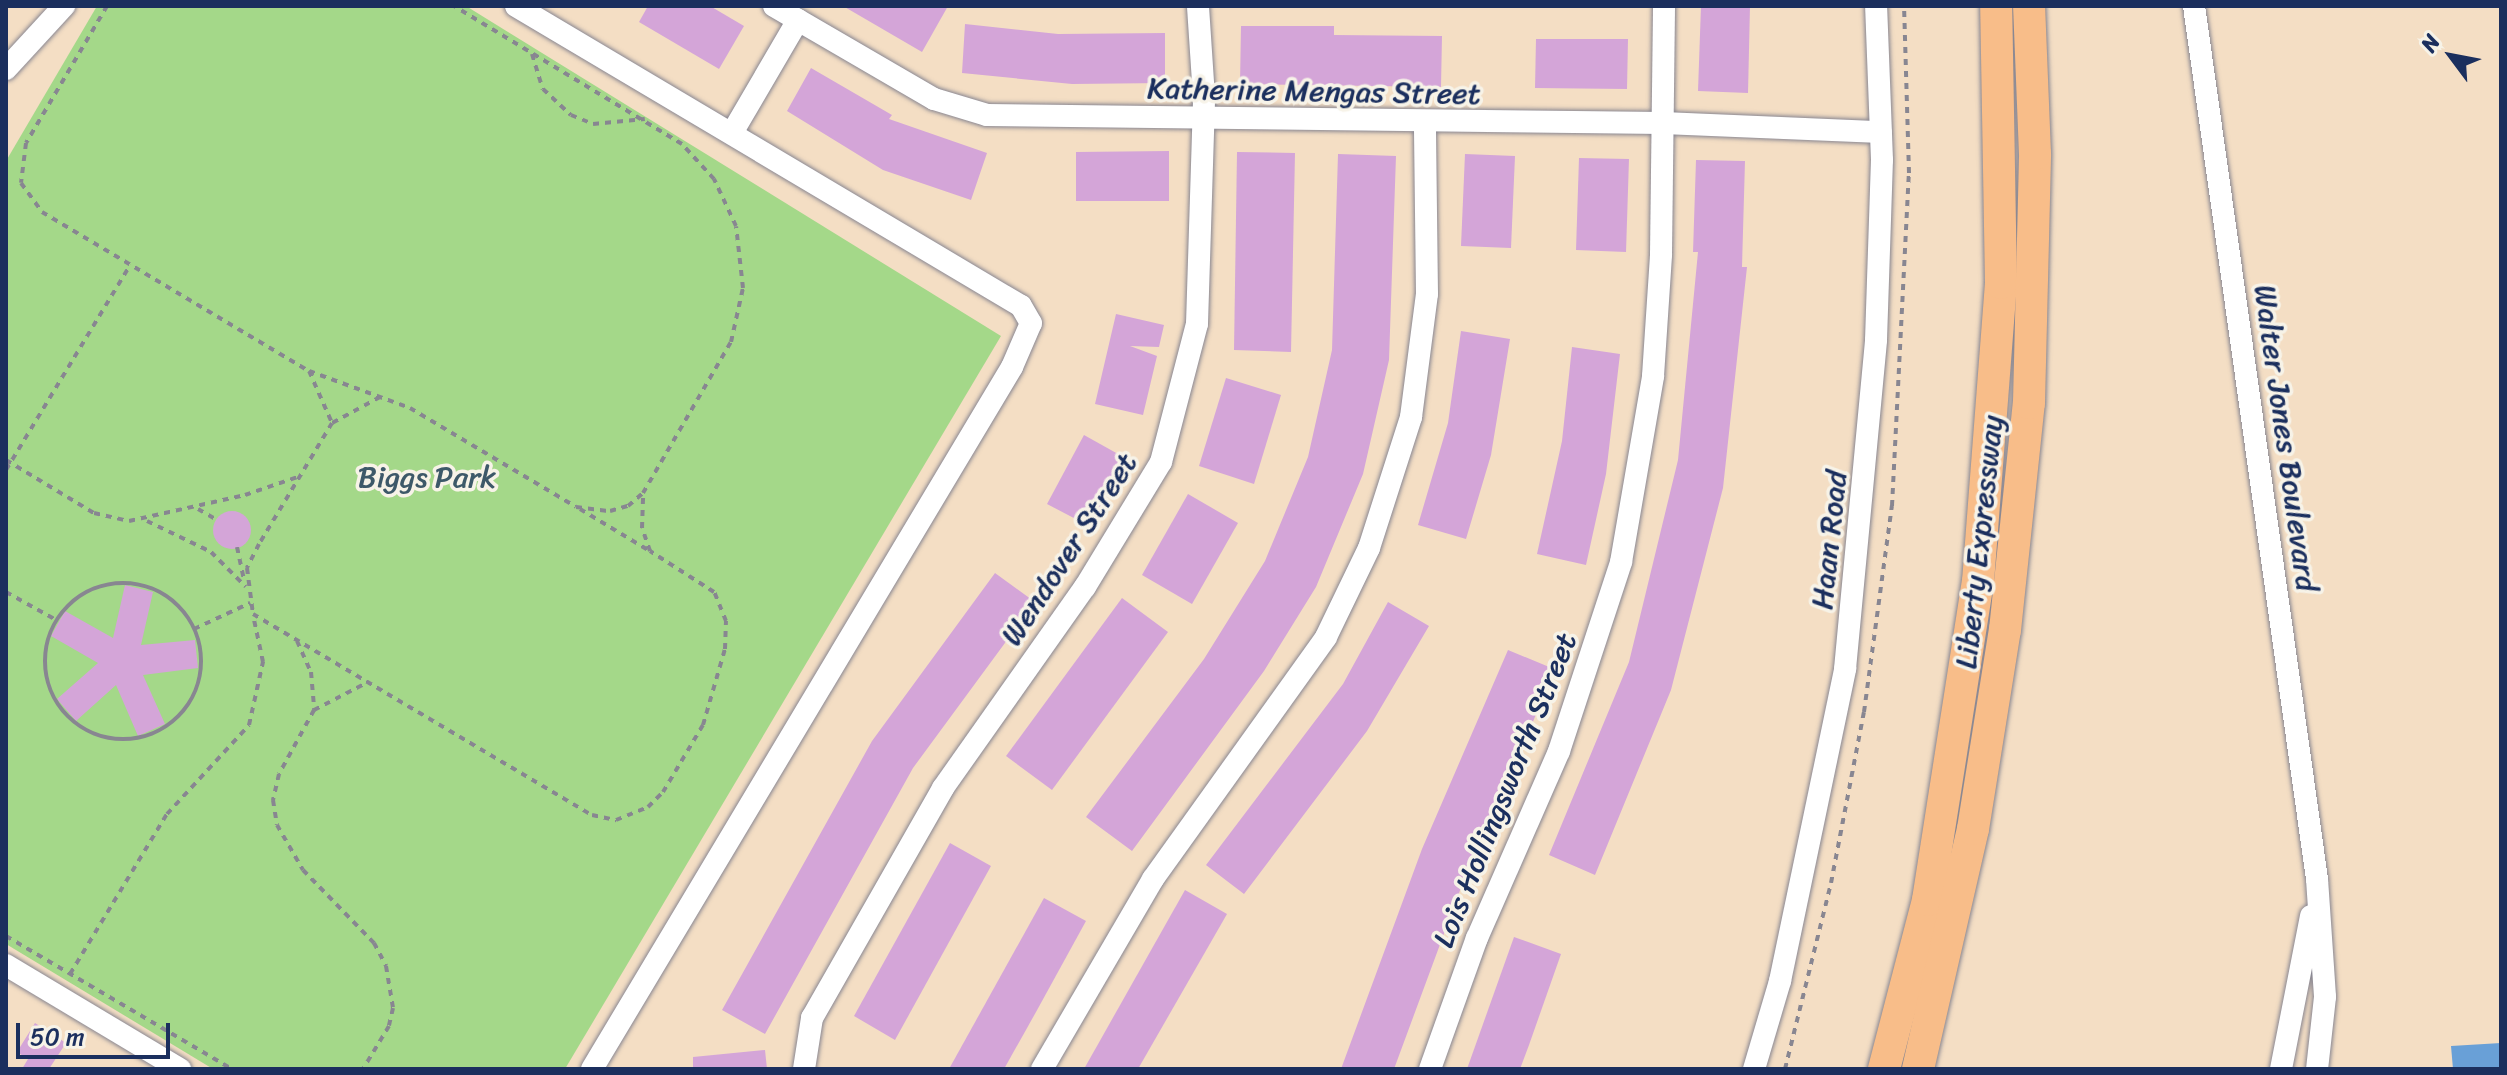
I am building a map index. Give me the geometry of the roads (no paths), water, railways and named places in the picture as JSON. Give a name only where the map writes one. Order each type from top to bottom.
[{"type":"highway","name":"Liberty Expressway","points":[[1884,1069],[1928,900],[1978,582],[2001,283],[1996,6]]},
{"type":"highway","name":"Liberty Expressway","points":[[1918,1069],[1973,829],[2009,599],[2029,403],[2035,154],[2029,6]]},
{"type":"street","points":[[6,69],[13,45],[54,22],[64,6]]},
{"type":"street","points":[[516,6],[1021,306],[1031,333],[592,1069]]},
{"type":"street","name":"Katherine Mengas Street","points":[[774,6],[934,99],[987,115],[1663,123],[1881,132]]},
{"type":"street","name":"Wendover Street","points":[[804,1069],[812,1018],[943,788],[1085,587],[1161,462],[1197,324],[1204,117],[1198,6]]},
{"type":"street","name":"Lois Hollingsworth Street","points":[[1430,1069],[1477,938],[1559,751],[1621,562],[1653,376],[1663,123],[1664,6]]},
{"type":"street","name":"Haan Road","points":[[1754,1069],[1780,981],[1845,669],[1876,340],[1881,132],[1876,6]]},
{"type":"street","name":"Walter Jones Boulevard","points":[[2194,6],[2317,879]]},
{"type":"street","points":[[732,133],[798,20]]},
{"type":"street","points":[[1042,1069],[1153,879],[1326,637],[1369,548],[1411,417],[1427,294],[1425,122]]},
{"type":"street","points":[[2281,1069],[2317,879]]},
{"type":"street","points":[[2317,879],[2325,997],[2317,1069]]},
{"type":"street","points":[[6,965],[180,1069]]},
{"type":"water","points":[[2501,1043],[2501,1069],[2453,1069],[2451,1046]]},
{"type":"park label","name":"Biggs Park","points":[[427,477]]}]
